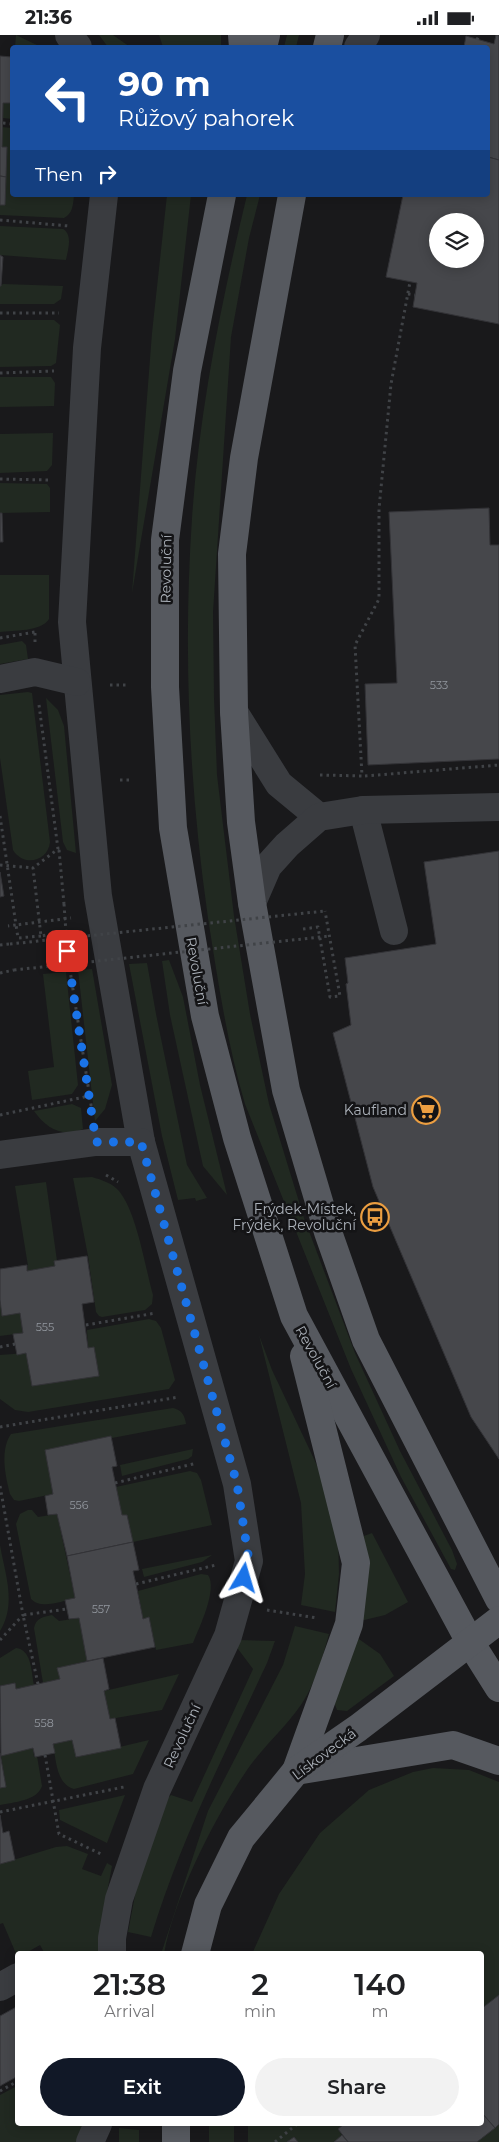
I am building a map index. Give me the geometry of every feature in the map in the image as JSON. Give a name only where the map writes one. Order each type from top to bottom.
[{"type":"main road","name":"Revoluční","points":[[222,197],[187,371],[165,539],[165,687],[172,818],[205,1016],[237,1138],[294,1316],[470,1642],[499,1688]]},
{"type":"main road","points":[[292,197],[244,458],[232,554],[234,712],[241,822],[252,903],[286,1090],[328,1232],[363,1331],[499,1599]]},
{"type":"main road","points":[[294,1316],[356,1563],[349,1624],[296,1771],[453,1745],[499,1761]]},
{"type":"main road","name":"Lískovecká","points":[[196,1951],[208,1905],[241,1838],[296,1771],[358,1728],[499,1620]]},
{"type":"main road","points":[[176,2126],[176,2142]]},
{"type":"street","name":"Revoluční","points":[[104,197],[85,378],[72,622],[98,896],[141,1142],[237,1484],[249,1561],[228,1636],[157,1789],[132,1867],[119,1899],[112,1938],[112,1951]]},
{"type":"street","points":[[0,679],[35,673],[77,682]]},
{"type":"street","points":[[234,712],[279,784],[319,817]]},
{"type":"street","points":[[252,903],[268,866],[287,845],[319,817],[363,810],[499,807]]},
{"type":"street","points":[[363,810],[394,931]]},
{"type":"street","points":[[0,1155],[96,1142],[141,1142]]},
{"type":"street","points":[[0,1987],[15,1979]]},
{"type":"street","points":[[90,2142],[97,2126]]},
{"type":"path","points":[[476,40],[479,35]]},
{"type":"path","points":[[3,123],[10,124]]},
{"type":"path","points":[[0,220],[77,227]]},
{"type":"path","points":[[362,776],[355,645],[379,599],[379,509],[392,384],[410,282]]},
{"type":"path","points":[[408,294],[415,295]]},
{"type":"path","points":[[0,313],[67,313]]},
{"type":"path","points":[[0,373],[61,371]]},
{"type":"path","points":[[0,479],[58,480]]},
{"type":"path","points":[[0,865],[7,864],[33,868],[58,849],[35,673],[35,632]]},
{"type":"path","points":[[0,638],[8,637]]},
{"type":"path","points":[[109,679],[109,685],[127,685]]},
{"type":"path","points":[[317,775],[362,776],[499,765]]},
{"type":"path","points":[[0,816],[18,938],[64,933],[96,1142]]},
{"type":"path","points":[[33,868],[41,935]]},
{"type":"path","points":[[61,876],[67,937]]},
{"type":"path","points":[[0,945],[325,911],[340,996],[330,997],[318,927],[303,929]]},
{"type":"path","points":[[8,926],[72,917]]},
{"type":"path","points":[[0,973],[330,936]]},
{"type":"path","points":[[0,1115],[89,1096]]},
{"type":"path","points":[[99,1171],[120,1184]]},
{"type":"path","points":[[86,1325],[162,1312]]},
{"type":"path","points":[[0,1347],[16,1344]]},
{"type":"path","points":[[0,1427],[184,1397]]},
{"type":"path","points":[[115,1483],[203,1462]]},
{"type":"path","points":[[0,1486],[23,1615],[38,1684]]},
{"type":"path","points":[[136,1584],[220,1564],[219,1573]]},
{"type":"path","points":[[0,1640],[23,1615],[67,1609]]},
{"type":"path","points":[[46,1755],[59,1834],[132,1867]]},
{"type":"path","points":[[0,1812],[125,1787]]},
{"type":"path","points":[[0,2091],[15,2083]]},
{"type":"path","points":[[275,2142],[295,2126]]},
{"type":"shaded area","points":[[16,35],[37,45],[15,45]]},
{"type":"shaded area","points":[[99,35],[113,35],[127,45],[106,45]]},
{"type":"shaded area","points":[[159,35],[221,35],[221,45],[162,45]]},
{"type":"shaded area","points":[[287,35],[299,35],[296,45],[284,45]]},
{"type":"shaded area","points":[[3,103],[10,103],[10,119],[3,118]]},
{"type":"shaded area","points":[[2,127],[10,128],[10,197],[74,197],[72,208],[67,216],[64,218],[0,215],[0,205],[5,205],[7,147],[2,147]]},
{"type":"shaded area","points":[[167,197],[191,197],[175,339],[132,593],[152,333]]},
{"type":"shaded area","points":[[247,197],[259,197],[249,238],[231,337],[213,612],[217,775],[234,916],[250,1014],[269,1104],[304,1218],[355,1353],[400,1451],[452,1550],[457,1564],[455,1570],[451,1569],[401,1477],[351,1369],[245,1104],[219,988],[201,868],[196,818],[188,668],[188,618],[195,478],[206,396],[229,274]]},
{"type":"shaded area","points":[[0,226],[63,229],[69,239],[66,260],[0,255]]},
{"type":"shaded area","points":[[3,284],[63,286],[61,299],[54,304],[0,304],[0,286]]},
{"type":"shaded area","points":[[0,320],[54,320],[60,325],[56,363],[51,366],[0,367]]},
{"type":"shaded area","points":[[0,377],[51,377],[55,383],[54,406],[0,407]]},
{"type":"shaded area","points":[[53,433],[52,465],[47,471],[0,473],[0,434]]},
{"type":"shaded area","points":[[0,483],[47,484],[50,488],[50,512],[0,513]]},
{"type":"shaded area","points":[[0,575],[49,575],[49,619],[34,628],[0,632]]},
{"type":"shaded area","points":[[22,641],[26,645],[28,659],[0,664],[0,645]]},
{"type":"shaded area","points":[[32,693],[50,842],[45,854],[34,860],[23,859],[13,850],[0,758],[0,695]]},
{"type":"shaded area","points":[[46,698],[58,710],[64,726],[76,853],[67,850],[63,842]]},
{"type":"shaded area","points":[[169,960],[183,997],[200,1085],[227,1195],[203,1166],[170,1015],[162,961]]},
{"type":"shaded area","points":[[147,963],[187,1165],[207,1198],[196,1201],[195,1198],[178,1200],[162,1136],[129,964]]},
{"type":"shaded area","points":[[92,969],[112,1085],[105,1109],[95,1121],[78,970]]},
{"type":"shaded area","points":[[66,972],[78,1085],[72,1094],[32,1100],[28,1071],[54,1067],[43,974]]},
{"type":"shaded area","points":[[72,1104],[81,1108],[83,1129],[75,1132],[61,1132],[49,1127],[34,1111]]},
{"type":"shaded area","points":[[92,1177],[107,1182],[116,1188],[131,1213],[153,1295],[152,1304],[145,1310],[102,1317],[96,1312],[88,1256],[73,1178]]},
{"type":"shaded area","points":[[46,1182],[57,1261],[55,1266],[27,1271],[28,1266],[15,1186]]},
{"type":"shaded area","points":[[0,1300],[3,1316],[20,1313],[23,1333],[0,1336]]},
{"type":"shaded area","points":[[149,1319],[156,1321],[161,1328],[175,1380],[169,1389],[28,1412],[15,1410],[0,1399],[0,1355],[26,1353],[32,1386],[98,1376],[94,1347],[88,1348],[87,1330]]},
{"type":"shaded area","points":[[259,1335],[272,1370],[322,1476],[338,1533],[339,1574],[335,1612],[301,1605],[305,1574],[301,1503]]},
{"type":"shaded area","points":[[173,1408],[179,1410],[185,1418],[186,1424],[112,1438],[111,1436],[45,1450],[53,1494],[19,1501],[14,1500],[10,1494],[5,1470],[5,1455],[11,1434]]},
{"type":"shaded area","points":[[193,1449],[192,1456],[188,1459],[122,1476],[120,1465]]},
{"type":"shaded area","points":[[190,1471],[197,1473],[201,1480],[212,1525],[133,1542],[127,1515],[122,1515],[116,1487]]},
{"type":"shaded area","points":[[32,1510],[38,1517],[57,1514],[75,1598],[46,1604],[41,1604],[31,1599],[16,1524],[20,1514]]},
{"type":"shaded area","points":[[372,1533],[408,1602],[385,1615],[360,1621],[365,1560],[364,1536]]},
{"type":"shaded area","points":[[0,1545],[7,1578],[9,1600],[5,1621],[0,1631]]},
{"type":"shaded area","points":[[212,1555],[202,1562],[144,1577],[142,1569]]},
{"type":"shaded area","points":[[201,1574],[208,1575],[211,1589],[207,1609],[193,1643],[156,1650],[149,1618],[143,1619],[138,1591]]},
{"type":"shaded area","points":[[52,1615],[59,1621],[79,1618],[87,1661],[58,1668],[60,1679],[43,1683],[34,1628],[38,1620]]},
{"type":"shaded area","points":[[295,1626],[329,1634],[320,1665],[301,1705],[247,1770],[209,1834],[186,1883],[169,1932],[165,1951],[162,1951],[208,1811],[283,1665]]},
{"type":"shaded area","points":[[356,1637],[380,1654],[394,1676],[347,1711],[337,1710],[334,1702]]},
{"type":"shaded area","points":[[239,1640],[275,1641],[267,1663],[189,1832],[175,1866],[151,1937],[128,1932],[138,1880],[160,1806],[171,1795],[192,1802],[253,1669],[235,1645]]},
{"type":"shaded area","points":[[16,1648],[28,1657],[34,1685],[16,1689],[15,1683],[0,1686],[0,1658]]},
{"type":"shaded area","points":[[179,1674],[162,1710],[110,1719],[104,1691]]},
{"type":"shaded area","points":[[72,1740],[77,1757],[149,1740],[133,1774],[74,1789],[68,1786],[60,1777],[53,1744]]},
{"type":"shaded area","points":[[33,1748],[34,1757],[37,1756],[42,1786],[30,1798],[0,1805],[0,1788],[6,1786],[1,1756]]},
{"type":"shaded area","points":[[433,1768],[469,1770],[499,1782],[499,1995],[484,2007],[484,1951],[253,1951],[279,1894],[320,1833],[369,1790],[413,1772]]},
{"type":"shaded area","points":[[125,1795],[107,1843],[60,1820],[59,1810]]},
{"type":"shaded area","points":[[67,1846],[88,1854],[82,1869],[101,1876],[107,1863],[112,1866],[99,1935],[99,1951],[43,1951],[40,1945],[29,1951],[15,1951],[3,1923],[0,1924],[0,1864],[56,1847]]},
{"type":"shaded area","points":[[15,2087],[15,2126],[84,2126],[76,2142],[0,2142],[0,2095]]},
{"type":"shaded area","points":[[499,2124],[499,2142],[477,2142]]},
{"type":"shaded area","points":[[209,2126],[234,2126],[234,2142],[209,2142]]},
{"type":"shaded area","points":[[248,2126],[342,2126],[338,2129],[342,2135],[334,2142],[298,2142],[294,2137],[287,2142],[248,2142]]},
{"type":"shaded area","points":[[119,2128],[139,2130],[139,2142],[119,2142]]},
{"type":"building","points":[[496,35],[499,35],[499,160],[490,158],[490,45],[464,45],[466,36],[494,44]]},
{"type":"building","points":[[0,56],[10,57],[10,103],[3,103],[2,147],[7,147],[6,177],[0,176]]},
{"type":"building","points":[[490,158],[499,160],[499,324],[413,307],[417,283],[386,277],[403,197],[490,197]]},
{"type":"building","points":[[0,176],[6,177],[5,205],[0,205]]},
{"type":"building","points":[[0,255],[3,257],[1,286],[0,286]]},
{"type":"building","points":[[489,508],[490,545],[499,545],[499,759],[368,765],[365,684],[397,683],[389,512]]},
{"type":"building","points":[[0,513],[2,513],[3,542],[0,542]]},
{"type":"building","name":"Kaufland","points":[[499,851],[499,1459],[471,1417],[373,1187],[333,1033],[351,1025],[345,958],[436,944],[424,862]]},
{"type":"building","points":[[0,872],[4,896],[0,897]]},
{"type":"building","points":[[87,1256],[94,1302],[82,1304],[88,1348],[94,1347],[99,1376],[32,1386],[26,1353],[17,1355],[13,1334],[23,1333],[20,1313],[2,1316],[0,1269],[27,1265],[27,1271],[55,1266],[54,1261]]},
{"type":"building","points":[[111,1436],[117,1466],[112,1467],[122,1515],[127,1515],[133,1542],[67,1556],[57,1514],[48,1515],[45,1496],[53,1494],[45,1450]]},
{"type":"building","points":[[133,1542],[139,1570],[133,1571],[143,1619],[149,1617],[155,1647],[87,1661],[79,1618],[69,1619],[65,1600],[75,1598],[67,1556]]},
{"type":"building","points":[[103,1658],[109,1689],[104,1691],[110,1719],[115,1718],[121,1748],[76,1757],[72,1740],[53,1744],[55,1753],[35,1757],[33,1748],[1,1756],[0,1686],[15,1683],[16,1689],[60,1679],[57,1668]]},
{"type":"building","points":[[0,1753],[6,1787],[0,1788]]},
{"type":"building","points":[[0,1815],[3,1833],[9,1831],[15,1860],[0,1864]]},
{"type":"building","points":[[499,1995],[499,2124],[495,2128],[484,2115],[484,2007]]},
{"type":"building","points":[[15,2008],[15,2078],[0,2086],[0,2016]]},
{"type":"building","points":[[484,2115],[495,2128],[477,2142],[348,2142],[338,2129],[342,2126],[484,2126]]},
{"type":"building","points":[[342,2135],[348,2142],[334,2142]]},
{"type":"building","points":[[294,2137],[298,2142],[287,2142]]},
{"type":"place","name":"Kaufland","points":[[426,1110]]},
{"type":"place","name":"Frýdek-Místek, Frýdek, Revoluční","points":[[375,1217]]},
{"type":"route","points":[[67,951],[96,1142],[141,1142],[237,1484],[249,1561],[244,1578]]}]
